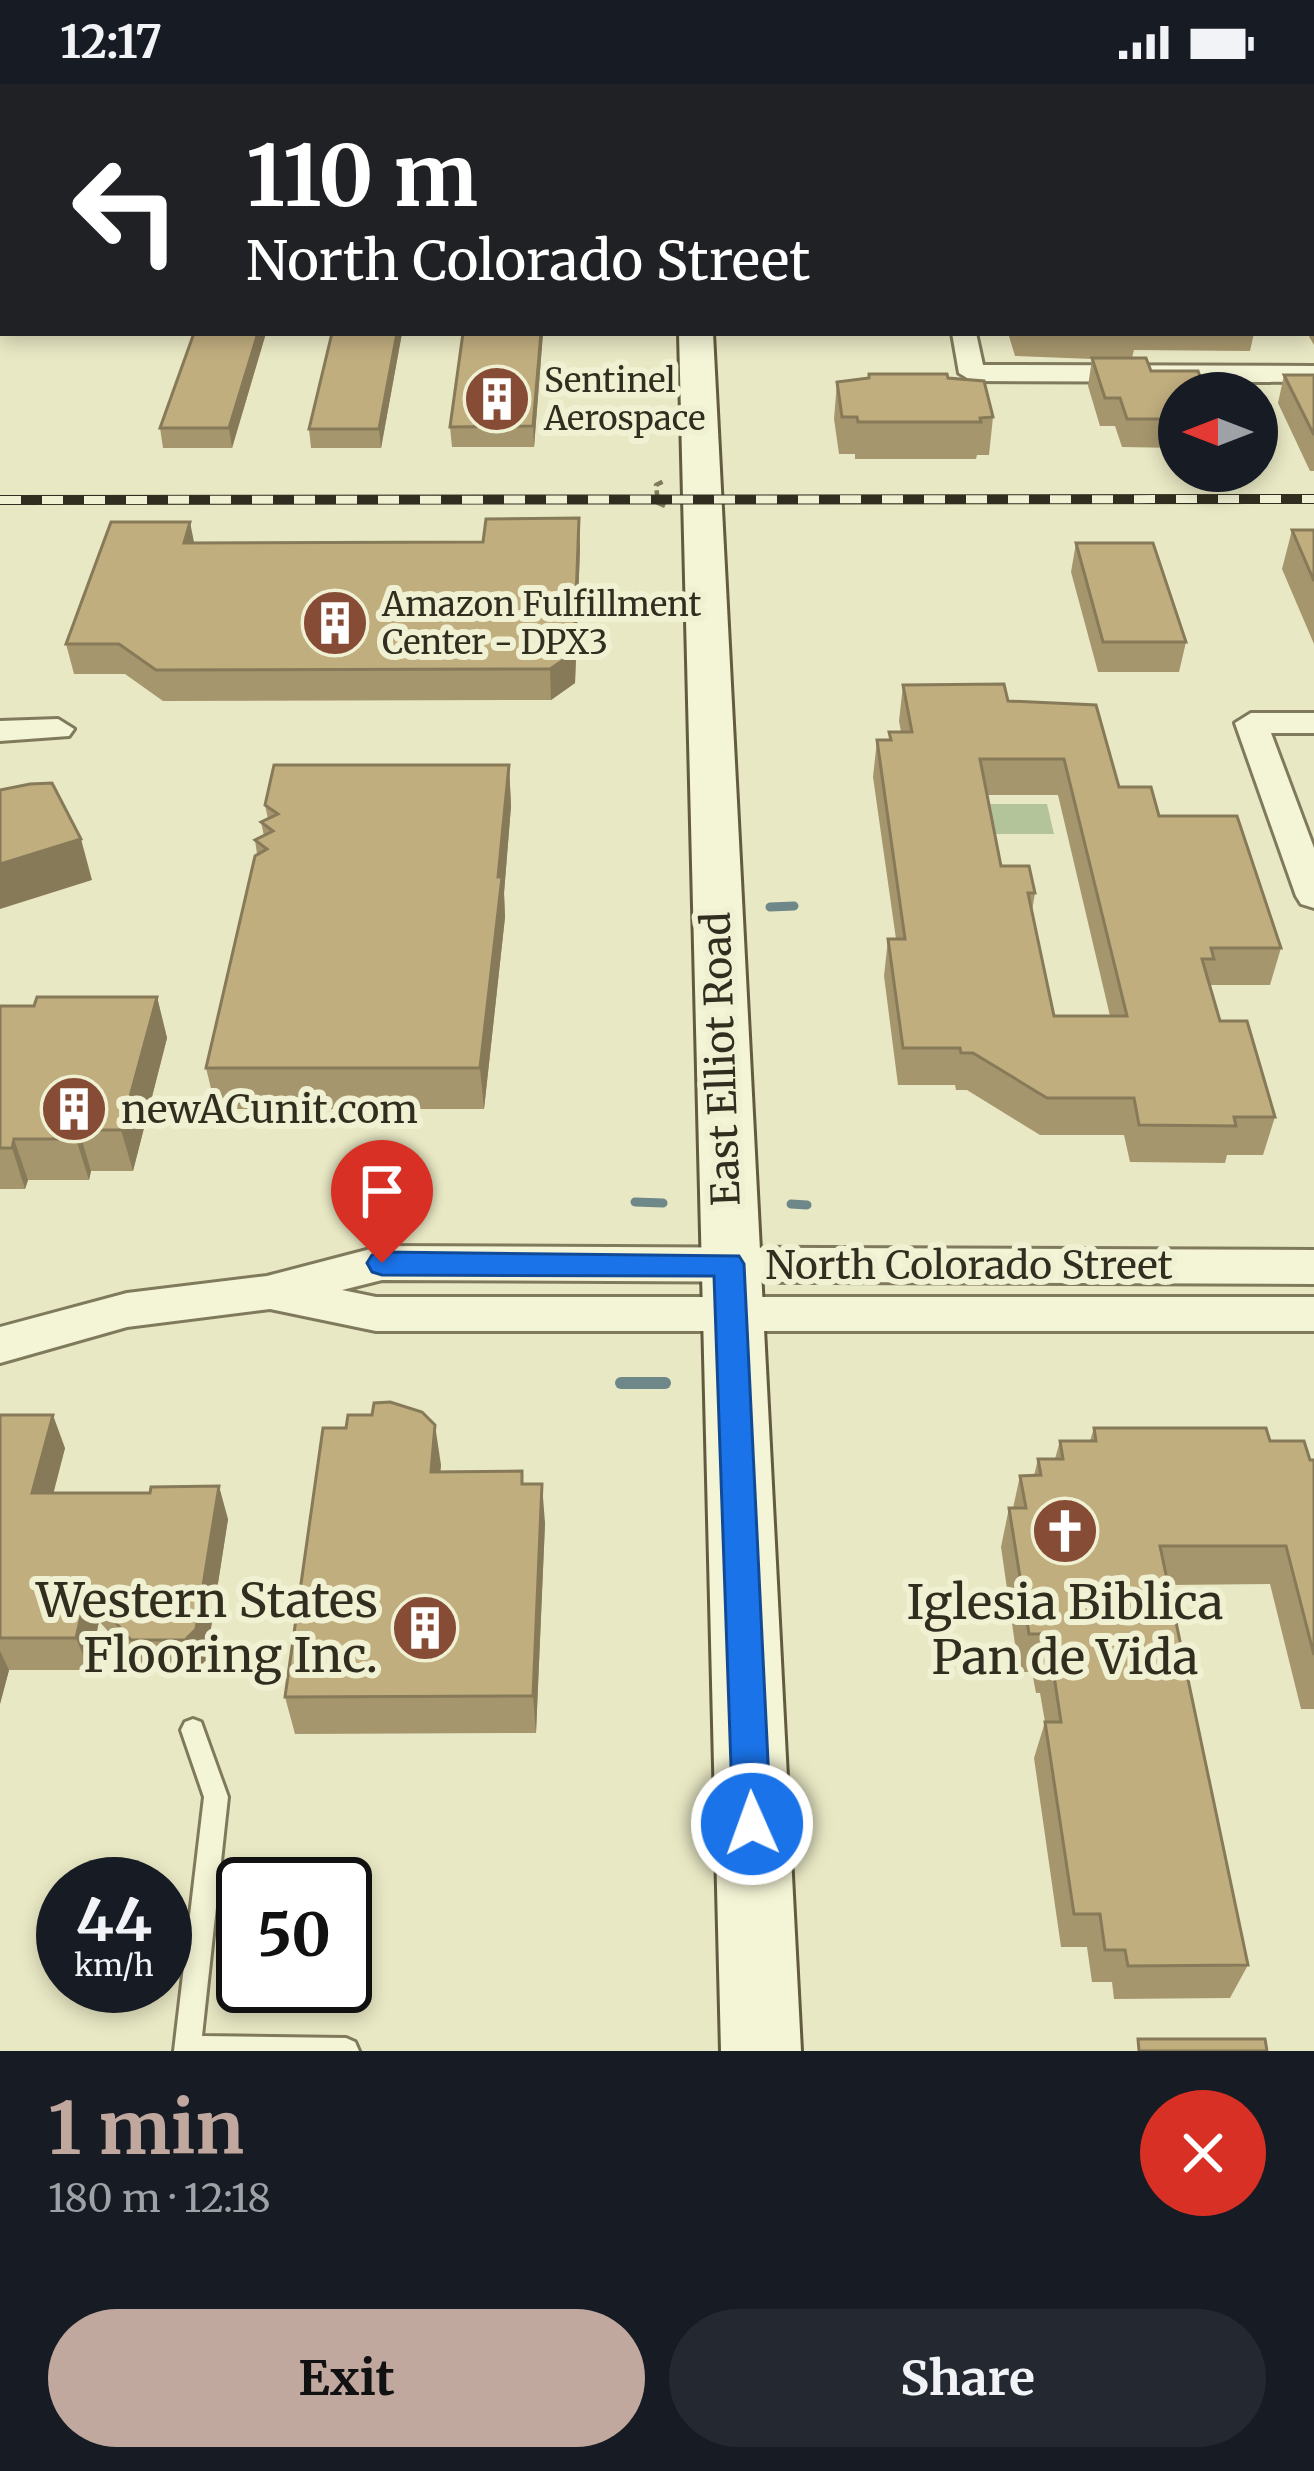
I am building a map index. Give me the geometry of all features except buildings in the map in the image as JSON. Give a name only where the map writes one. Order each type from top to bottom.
[{"type":"main road","name":"East Elliot Road","points":[[696,336],[677,495],[730,1290],[761,2051]]},
{"type":"street","points":[[965,336],[972,374],[1314,374]]},
{"type":"street","points":[[1314,723],[1251,723],[1314,896]]},
{"type":"street","points":[[0,731],[58,729]]},
{"type":"street","name":"North Colorado Street","points":[[0,1345],[127,1310],[267,1293],[376,1314],[730,1290],[1314,1267]]},
{"type":"street","name":"North Colorado Street","points":[[730,1290],[1314,1315]]},
{"type":"lane","points":[[193,1730],[216,1797],[187,2048],[346,2051]]},
{"type":"green space","points":[[988,804],[1047,804],[1054,834],[994,834]]},
{"type":"waterway","points":[[770,907],[794,906]]},
{"type":"waterway","points":[[635,1202],[663,1203]]},
{"type":"waterway","points":[[791,1204],[807,1205]]},
{"type":"waterway","points":[[621,1383],[665,1383]]},
{"type":"railway","points":[[0,500],[1314,499]]},
{"type":"place","name":"Sentinel Aerospace","points":[[497,399]]},
{"type":"place","name":"Amazon Fulfillment Center - DPX3","points":[[335,623]]},
{"type":"place","name":"newACunit.com","points":[[74,1109]]},
{"type":"place","name":"Iglesia Biblica Pan de Vida","points":[[1065,1531]]},
{"type":"place","name":"Western States Flooring Inc.","points":[[425,1628]]},
{"type":"route","points":[[382,1263],[729,1264],[752,1824]]}]
